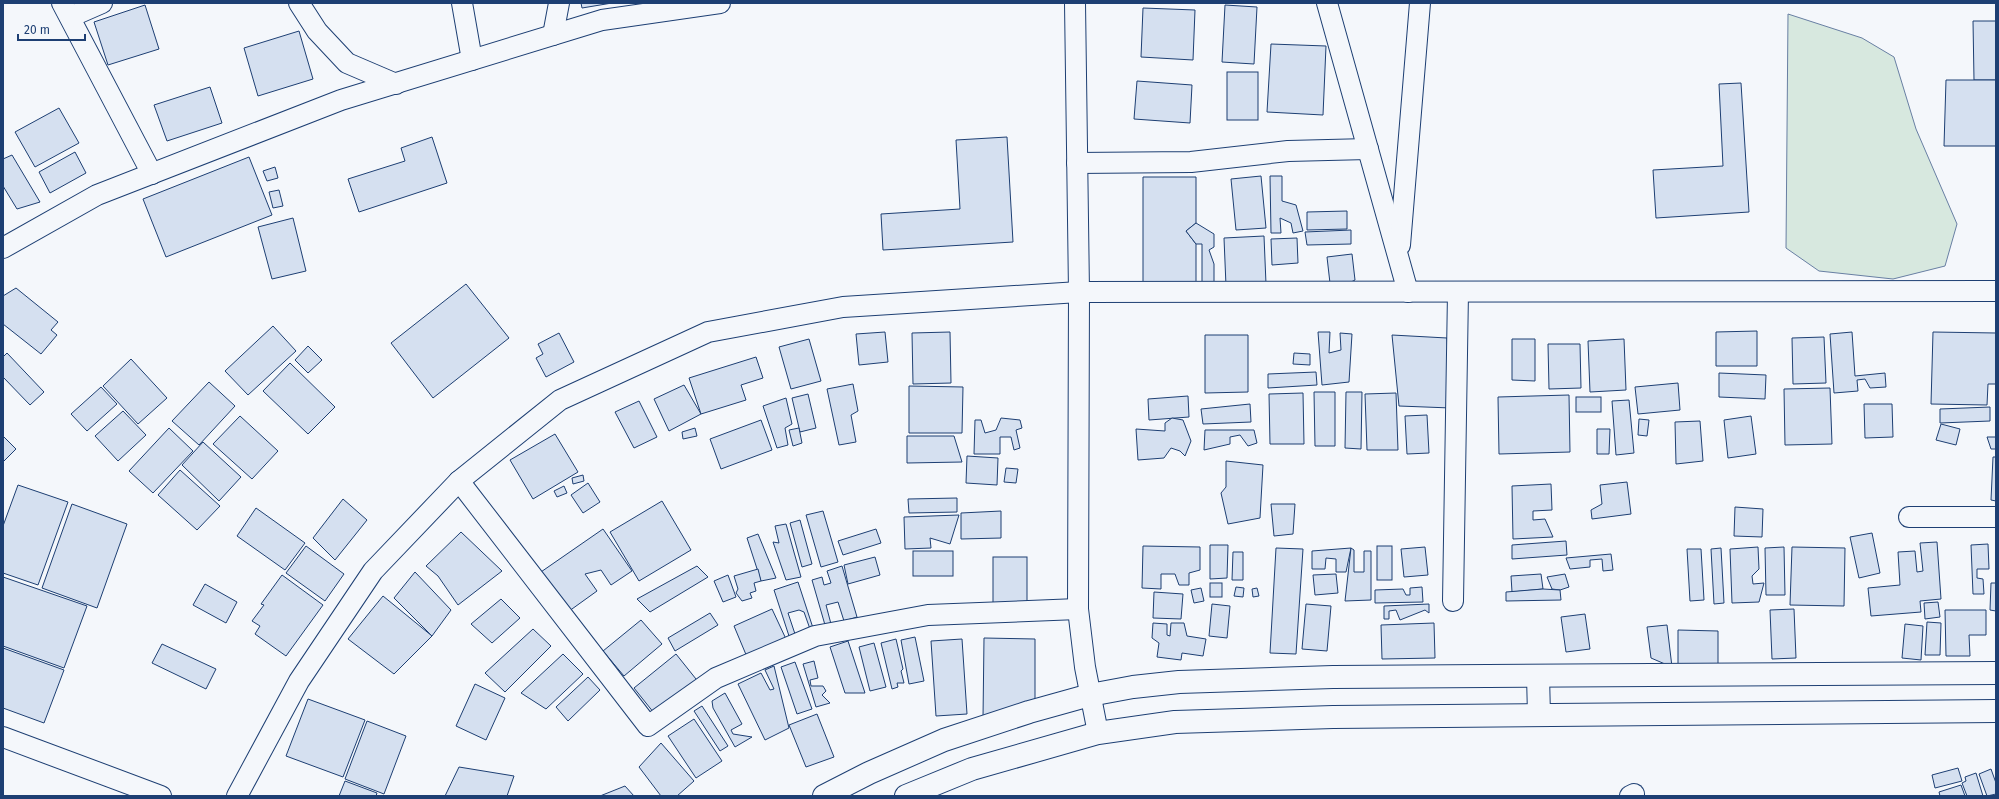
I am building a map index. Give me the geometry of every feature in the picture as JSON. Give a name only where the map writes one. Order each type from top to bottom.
[{"type":"street","points":[[102,3],[66,10],[152,174]]},
{"type":"street","points":[[299,3],[318,31],[348,63],[396,84]]},
{"type":"street","points":[[462,3],[472,60]]},
{"type":"street","points":[[553,35],[559,3]]},
{"type":"street","points":[[3,248],[97,195],[341,100],[602,20],[720,3]]},
{"type":"street","points":[[1075,3],[1080,292],[1078,609],[1080,638],[1098,732]]},
{"type":"street","points":[[1327,3],[1408,292]]},
{"type":"street","points":[[1399,259],[1420,3]]},
{"type":"street","points":[[1077,163],[1191,162],[1288,151],[1368,149]]},
{"type":"street","points":[[237,796],[299,681],[373,571],[459,481],[560,400],[708,332],[843,307],[1080,292],[1996,291]]},
{"type":"street","points":[[1453,601],[1458,292]]},
{"type":"street","points":[[459,481],[648,726],[716,678],[815,636],[928,615],[1078,609]]},
{"type":"street","points":[[1909,517],[1996,518]]},
{"type":"street","points":[[824,796],[869,773],[944,740],[1035,710],[1090,695],[1133,687],[1179,682],[1244,678],[1996,673]]},
{"type":"street","points":[[1538,676],[1539,715]]},
{"type":"street","points":[[906,796],[972,769],[1098,732],[1175,722],[1216,720],[1539,715],[1996,711]]},
{"type":"street","points":[[3,737],[161,796]]},
{"type":"street","points":[[1630,796],[1634,794],[1634,796]]},
{"type":"shaded area","points":[[1788,14],[1862,38],[1894,57],[1916,129],[1957,224],[1945,266],[1893,279],[1819,271],[1786,248]]},
{"type":"building","points":[[581,3],[612,3],[582,8]]},
{"type":"building","points":[[145,5],[159,49],[108,65],[94,22]]},
{"type":"building","points":[[1225,5],[1257,7],[1254,64],[1222,62]]},
{"type":"building","points":[[1143,8],[1195,10],[1193,60],[1141,57]]},
{"type":"building","points":[[1973,21],[1996,21],[1996,80],[1974,80]]},
{"type":"building","points":[[299,31],[313,79],[258,96],[244,48]]},
{"type":"building","points":[[1271,44],[1326,46],[1323,115],[1267,112]]},
{"type":"building","points":[[1227,72],[1258,72],[1258,120],[1227,120]]},
{"type":"building","points":[[1946,80],[1996,80],[1996,146],[1944,146]]},
{"type":"building","points":[[1137,81],[1192,85],[1190,123],[1134,119]]},
{"type":"building","points":[[1741,83],[1749,212],[1656,218],[1653,170],[1723,166],[1719,84]]},
{"type":"building","points":[[210,87],[222,123],[167,141],[154,105]]},
{"type":"building","points":[[59,108],[79,143],[35,167],[15,132]]},
{"type":"building","points":[[432,137],[447,183],[359,212],[348,179],[405,161],[401,148]]},
{"type":"building","points":[[1007,137],[1013,242],[883,250],[881,214],[960,209],[956,140]]},
{"type":"building","points":[[75,152],[86,173],[50,193],[39,172]]},
{"type":"building","points":[[12,155],[40,202],[17,209],[3,186],[3,159]]},
{"type":"building","points":[[249,157],[272,215],[166,257],[143,199]]},
{"type":"building","points":[[275,167],[278,178],[267,181],[263,171]]},
{"type":"building","points":[[1261,176],[1266,228],[1236,230],[1231,179]]},
{"type":"building","points":[[1270,176],[1282,176],[1282,201],[1296,205],[1303,231],[1293,233],[1291,223],[1280,218],[1281,233],[1271,233]]},
{"type":"building","points":[[1143,177],[1196,177],[1196,223],[1186,231],[1196,244],[1196,284],[1143,285]]},
{"type":"building","points":[[279,190],[283,206],[273,208],[269,192]]},
{"type":"building","points":[[1347,211],[1347,229],[1307,230],[1307,212]]},
{"type":"building","points":[[293,218],[306,271],[272,279],[258,227]]},
{"type":"building","points":[[1196,223],[1214,234],[1214,247],[1209,250],[1214,264],[1214,283],[1202,283],[1202,244],[1196,244],[1186,231]]},
{"type":"building","points":[[1351,230],[1351,244],[1307,245],[1305,232]]},
{"type":"building","points":[[1264,236],[1266,284],[1226,286],[1224,238]]},
{"type":"building","points":[[1297,238],[1298,263],[1272,265],[1271,239]]},
{"type":"building","points":[[1352,254],[1355,280],[1331,292],[1327,257]]},
{"type":"building","points":[[466,284],[509,338],[433,398],[391,343]]},
{"type":"building","points":[[16,288],[58,322],[51,330],[57,335],[41,354],[3,324],[3,296]]},
{"type":"building","points":[[273,326],[296,351],[248,395],[225,371]]},
{"type":"building","points":[[1757,331],[1757,366],[1716,366],[1716,332]]},
{"type":"building","points":[[885,332],[888,362],[859,365],[856,334]]},
{"type":"building","points":[[950,332],[951,383],[913,384],[912,333]]},
{"type":"building","points":[[1318,332],[1330,332],[1329,353],[1341,350],[1340,333],[1352,334],[1349,382],[1322,385]]},
{"type":"building","points":[[1852,332],[1855,376],[1885,373],[1886,387],[1870,388],[1865,379],[1857,380],[1858,391],[1834,393],[1830,334]]},
{"type":"building","points":[[1933,332],[1996,333],[1996,384],[1988,384],[1987,405],[1931,404]]},
{"type":"building","points":[[559,333],[574,362],[546,377],[536,358],[543,354],[538,344]]},
{"type":"building","points":[[1205,335],[1248,335],[1248,392],[1205,393]]},
{"type":"building","points":[[1392,335],[1447,338],[1451,408],[1399,406]]},
{"type":"building","points":[[1824,337],[1826,383],[1793,384],[1792,338]]},
{"type":"building","points":[[809,339],[821,381],[791,389],[779,347]]},
{"type":"building","points":[[1512,339],[1535,339],[1535,381],[1512,380]]},
{"type":"building","points":[[1624,339],[1626,390],[1590,392],[1588,341]]},
{"type":"building","points":[[1548,344],[1580,344],[1581,388],[1549,389]]},
{"type":"building","points":[[308,346],[322,360],[308,373],[295,360]]},
{"type":"building","points":[[7,353],[44,392],[30,405],[3,377],[3,357]]},
{"type":"building","points":[[1294,353],[1310,354],[1310,365],[1293,364]]},
{"type":"building","points":[[756,357],[763,378],[741,385],[746,400],[701,414],[689,378]]},
{"type":"building","points":[[131,359],[167,398],[138,424],[103,386]]},
{"type":"building","points":[[290,363],[335,407],[308,434],[263,391]]},
{"type":"building","points":[[1316,372],[1317,385],[1268,388],[1268,374]]},
{"type":"building","points":[[1719,373],[1766,375],[1765,399],[1719,397]]},
{"type":"building","points":[[209,382],[235,406],[199,445],[172,421]]},
{"type":"building","points":[[1678,383],[1680,410],[1638,414],[1635,387]]},
{"type":"building","points":[[853,384],[858,411],[851,415],[856,442],[839,445],[827,389]]},
{"type":"building","points":[[684,385],[701,414],[669,431],[654,399]]},
{"type":"building","points":[[909,386],[963,387],[962,433],[909,433]]},
{"type":"building","points":[[101,387],[117,404],[87,431],[71,414]]},
{"type":"building","points":[[1830,388],[1832,444],[1785,445],[1784,389]]},
{"type":"building","points":[[1314,392],[1335,392],[1335,446],[1315,446]]},
{"type":"building","points":[[1346,392],[1362,392],[1361,449],[1345,448]]},
{"type":"building","points":[[1303,393],[1304,444],[1270,444],[1269,394]]},
{"type":"building","points":[[1396,393],[1398,450],[1367,450],[1365,394]]},
{"type":"building","points":[[808,394],[816,428],[800,432],[792,398]]},
{"type":"building","points":[[1569,395],[1570,452],[1499,454],[1498,397]]},
{"type":"building","points":[[1188,396],[1189,417],[1149,420],[1148,399]]},
{"type":"building","points":[[1576,397],[1601,397],[1601,412],[1576,412]]},
{"type":"building","points":[[786,398],[792,424],[785,428],[788,445],[777,448],[763,406]]},
{"type":"building","points":[[1629,400],[1634,453],[1616,455],[1612,401]]},
{"type":"building","points":[[639,401],[657,437],[634,448],[615,412]]},
{"type":"building","points":[[1250,404],[1251,422],[1203,424],[1201,409]]},
{"type":"building","points":[[1864,404],[1892,404],[1893,437],[1865,438]]},
{"type":"building","points":[[1990,407],[1990,421],[1940,423],[1940,409]]},
{"type":"building","points":[[123,411],[146,435],[118,461],[95,436]]},
{"type":"building","points":[[1427,415],[1429,453],[1407,454],[1405,416]]},
{"type":"building","points":[[240,416],[278,451],[252,479],[213,444]]},
{"type":"building","points":[[1751,416],[1756,454],[1728,458],[1724,420]]},
{"type":"building","points":[[1001,418],[1020,420],[1022,428],[1016,430],[1020,448],[1014,450],[1011,437],[1000,437],[1000,454],[974,454],[975,420],[981,420],[985,433],[996,430]]},
{"type":"building","points":[[1172,418],[1183,420],[1191,441],[1185,456],[1180,451],[1171,448],[1164,458],[1138,460],[1136,429],[1165,431],[1165,423]]},
{"type":"building","points":[[1639,419],[1649,420],[1647,436],[1638,435]]},
{"type":"building","points":[[761,420],[772,450],[721,469],[710,439]]},
{"type":"building","points":[[1700,421],[1703,461],[1676,464],[1675,422]]},
{"type":"building","points":[[1941,424],[1960,429],[1956,445],[1936,440]]},
{"type":"building","points":[[169,428],[193,451],[153,493],[129,471]]},
{"type":"building","points":[[695,428],[697,436],[683,439],[682,432]]},
{"type":"building","points":[[799,428],[802,443],[793,446],[789,430]]},
{"type":"building","points":[[1597,429],[1610,429],[1609,454],[1597,454]]},
{"type":"building","points":[[1205,430],[1254,430],[1257,443],[1248,446],[1240,435],[1230,437],[1230,444],[1204,450]]},
{"type":"building","points":[[555,434],[578,472],[533,499],[510,460]]},
{"type":"building","points":[[3,436],[16,449],[3,462]]},
{"type":"building","points":[[907,436],[954,436],[962,462],[907,463]]},
{"type":"building","points":[[1987,437],[1996,437],[1996,449],[1991,449]]},
{"type":"building","points":[[203,442],[241,477],[219,501],[182,465]]},
{"type":"building","points":[[967,456],[998,458],[997,485],[966,483]]},
{"type":"building","points":[[1993,457],[1996,457],[1996,501],[1991,500]]},
{"type":"building","points":[[1226,461],[1263,465],[1260,518],[1228,524],[1221,493],[1226,487]]},
{"type":"building","points":[[1006,468],[1018,469],[1016,483],[1004,482]]},
{"type":"building","points":[[180,470],[220,506],[197,530],[158,495]]},
{"type":"building","points":[[583,475],[584,481],[573,484],[572,478]]},
{"type":"building","points":[[1627,482],[1631,514],[1592,519],[1591,510],[1602,504],[1600,485]]},
{"type":"building","points":[[588,483],[600,502],[583,513],[571,495]]},
{"type":"building","points":[[1551,484],[1552,510],[1533,511],[1533,520],[1545,519],[1553,537],[1513,539],[1512,486]]},
{"type":"building","points":[[18,485],[68,502],[38,585],[3,573],[3,526]]},
{"type":"building","points":[[564,486],[567,493],[557,497],[554,491]]},
{"type":"building","points":[[957,498],[957,512],[909,513],[908,499]]},
{"type":"building","points":[[343,499],[367,520],[335,560],[313,538]]},
{"type":"building","points":[[662,501],[691,550],[639,581],[610,532]]},
{"type":"building","points":[[72,504],[127,524],[97,608],[42,588]]},
{"type":"building","points":[[1271,504],[1295,504],[1293,534],[1274,536]]},
{"type":"building","points":[[1735,507],[1763,509],[1762,537],[1734,536]]},
{"type":"building","points":[[256,508],[305,543],[285,570],[237,536]]},
{"type":"building","points":[[823,511],[838,562],[821,567],[806,515]]},
{"type":"building","points":[[1001,511],[1001,538],[961,539],[961,513]]},
{"type":"building","points":[[959,515],[950,544],[930,538],[931,548],[905,549],[904,517]]},
{"type":"building","points":[[800,520],[812,564],[802,567],[790,523]]},
{"type":"building","points":[[786,524],[801,577],[786,580],[773,542],[779,543],[775,526]]},
{"type":"building","points":[[603,529],[632,571],[611,585],[601,570],[585,574],[597,591],[565,614],[538,574]]},
{"type":"building","points":[[876,529],[881,543],[843,555],[838,541]]},
{"type":"building","points":[[461,532],[502,571],[458,605],[438,576],[426,566]]},
{"type":"building","points":[[1872,533],[1880,573],[1859,578],[1850,537]]},
{"type":"building","points":[[758,534],[776,578],[761,581],[747,538]]},
{"type":"building","points":[[1566,541],[1567,555],[1512,559],[1512,545]]},
{"type":"building","points":[[1937,542],[1941,599],[1920,601],[1921,612],[1871,616],[1868,588],[1900,585],[1898,552],[1915,551],[1917,572],[1923,571],[1920,543]]},
{"type":"building","points":[[1988,544],[1989,569],[1977,569],[1977,578],[1983,579],[1984,594],[1973,594],[1971,545]]},
{"type":"building","points":[[1210,545],[1228,545],[1227,578],[1210,579]]},
{"type":"building","points":[[306,546],[344,574],[325,601],[286,573]]},
{"type":"building","points":[[1143,546],[1200,547],[1200,570],[1189,573],[1189,585],[1179,585],[1175,574],[1161,574],[1161,589],[1142,588]]},
{"type":"building","points":[[1377,546],[1392,546],[1392,580],[1377,580]]},
{"type":"building","points":[[1425,547],[1428,575],[1404,577],[1401,549]]},
{"type":"building","points":[[1758,547],[1759,569],[1752,576],[1753,584],[1764,583],[1759,602],[1732,603],[1730,549]]},
{"type":"building","points":[[1784,547],[1785,595],[1766,595],[1765,548]]},
{"type":"building","points":[[1792,547],[1845,548],[1844,606],[1790,605]]},
{"type":"building","points":[[1276,548],[1303,549],[1296,654],[1270,653]]},
{"type":"building","points":[[1351,548],[1346,572],[1336,572],[1336,559],[1326,558],[1325,569],[1312,569],[1312,551]]},
{"type":"building","points":[[1351,548],[1354,550],[1354,572],[1364,572],[1364,551],[1371,551],[1371,600],[1345,601]]},
{"type":"building","points":[[1721,548],[1724,603],[1714,604],[1711,549]]},
{"type":"building","points":[[1687,549],[1701,549],[1704,600],[1690,601]]},
{"type":"building","points":[[913,551],[953,551],[953,576],[913,576]]},
{"type":"building","points":[[1233,552],[1243,552],[1243,580],[1232,580]]},
{"type":"building","points":[[1611,554],[1613,570],[1603,571],[1602,559],[1590,560],[1590,567],[1570,569],[1566,558]]},
{"type":"building","points":[[875,557],[880,575],[848,584],[844,565]]},
{"type":"building","points":[[993,557],[1027,557],[1027,610],[993,610]]},
{"type":"building","points":[[697,566],[708,577],[650,612],[637,599]]},
{"type":"building","points":[[842,566],[857,617],[844,621],[838,602],[826,605],[831,624],[825,625],[812,580],[822,577],[824,585],[831,583],[827,571]]},
{"type":"building","points":[[758,569],[761,581],[754,583],[756,591],[750,593],[752,598],[742,601],[736,593],[738,589],[734,576]]},
{"type":"building","points":[[415,572],[451,610],[432,636],[394,598]]},
{"type":"building","points":[[1336,574],[1338,593],[1315,595],[1313,575]]},
{"type":"building","points":[[1541,574],[1543,589],[1512,592],[1511,576]]},
{"type":"building","points":[[1565,574],[1569,587],[1560,590],[1552,589],[1547,577]]},
{"type":"building","points":[[282,575],[323,605],[286,656],[255,634],[260,626],[252,621],[264,605],[261,604]]},
{"type":"building","points":[[728,575],[736,597],[723,602],[714,581]]},
{"type":"building","points":[[3,577],[87,606],[64,668],[3,646]]},
{"type":"building","points":[[798,582],[813,628],[810,629],[804,612],[799,610],[788,613],[795,634],[789,636],[774,590]]},
{"type":"building","points":[[1210,583],[1222,583],[1222,597],[1210,597]]},
{"type":"building","points":[[1991,583],[1996,583],[1996,611],[1990,610]]},
{"type":"building","points":[[205,584],[237,602],[226,623],[193,605]]},
{"type":"building","points":[[1236,587],[1244,588],[1243,597],[1234,596]]},
{"type":"building","points":[[1422,587],[1423,602],[1375,603],[1375,590],[1403,589],[1406,595],[1410,595],[1410,588]]},
{"type":"building","points":[[1201,588],[1204,601],[1194,603],[1191,590]]},
{"type":"building","points":[[1257,588],[1259,596],[1253,597],[1252,589]]},
{"type":"building","points":[[1543,589],[1560,590],[1561,600],[1506,601],[1506,592]]},
{"type":"building","points":[[1154,592],[1183,594],[1181,619],[1153,618]]},
{"type":"building","points":[[383,596],[432,636],[394,674],[348,639]]},
{"type":"building","points":[[501,599],[520,618],[492,643],[471,624]]},
{"type":"building","points":[[1938,602],[1940,617],[1925,619],[1924,603]]},
{"type":"building","points":[[1212,604],[1230,606],[1227,638],[1209,636]]},
{"type":"building","points":[[1306,604],[1331,606],[1327,651],[1302,649]]},
{"type":"building","points":[[1429,604],[1429,613],[1425,610],[1400,620],[1396,610],[1389,611],[1389,619],[1384,619],[1384,606]]},
{"type":"building","points":[[772,609],[786,639],[747,657],[734,626]]},
{"type":"building","points":[[1794,609],[1796,658],[1772,659],[1770,610]]},
{"type":"building","points":[[1945,610],[1986,610],[1986,635],[1969,635],[1970,656],[1946,656]]},
{"type":"building","points":[[710,613],[718,625],[675,651],[668,638]]},
{"type":"building","points":[[1585,614],[1590,649],[1566,652],[1561,617]]},
{"type":"building","points":[[641,620],[662,644],[624,676],[603,651]]},
{"type":"building","points":[[1927,622],[1941,623],[1940,655],[1925,655]]},
{"type":"building","points":[[1153,623],[1167,624],[1167,635],[1170,636],[1171,623],[1184,623],[1187,636],[1206,639],[1203,656],[1182,653],[1181,660],[1157,657],[1159,643],[1152,638]]},
{"type":"building","points":[[1434,623],[1435,658],[1382,659],[1381,625]]},
{"type":"building","points":[[1905,624],[1923,626],[1921,660],[1902,658]]},
{"type":"building","points":[[1667,625],[1672,667],[1651,658],[1647,627]]},
{"type":"building","points":[[533,629],[551,646],[505,692],[485,673]]},
{"type":"building","points":[[1678,630],[1718,631],[1718,667],[1678,666]]},
{"type":"building","points":[[915,637],[924,681],[909,684],[901,640]]},
{"type":"building","points":[[984,638],[1035,639],[1035,711],[983,718]]},
{"type":"building","points":[[896,639],[903,669],[901,671],[904,683],[897,683],[898,687],[892,689],[881,643]]},
{"type":"building","points":[[962,639],[967,714],[936,716],[931,641]]},
{"type":"building","points":[[848,641],[865,693],[845,693],[830,647]]},
{"type":"building","points":[[874,643],[886,687],[870,691],[859,647]]},
{"type":"building","points":[[162,644],[216,669],[206,689],[152,663]]},
{"type":"building","points":[[3,648],[64,670],[44,723],[3,708]]},
{"type":"building","points":[[563,654],[583,674],[546,709],[521,693]]},
{"type":"building","points":[[676,654],[700,684],[658,718],[634,688]]},
{"type":"building","points":[[814,661],[818,678],[810,680],[811,686],[823,686],[826,691],[822,695],[830,703],[816,707],[803,664]]},
{"type":"building","points":[[795,662],[812,709],[797,714],[781,667]]},
{"type":"building","points":[[774,666],[789,728],[765,740],[738,684],[761,673],[770,690],[774,689],[765,670]]},
{"type":"building","points":[[588,677],[600,690],[568,721],[556,707]]},
{"type":"building","points":[[475,684],[505,698],[486,740],[456,726]]},
{"type":"building","points":[[725,693],[742,724],[731,730],[733,734],[752,737],[735,747],[713,708],[712,701]]},
{"type":"building","points":[[308,699],[365,720],[343,777],[286,756]]},
{"type":"building","points":[[702,706],[728,746],[720,751],[694,711]]},
{"type":"building","points":[[817,714],[834,757],[806,767],[789,725]]},
{"type":"building","points":[[694,719],[722,761],[696,778],[668,736]]},
{"type":"building","points":[[367,721],[406,736],[384,794],[345,779]]},
{"type":"building","points":[[661,743],[694,781],[677,796],[661,796],[639,767]]},
{"type":"building","points":[[459,767],[514,776],[507,796],[445,796]]},
{"type":"building","points":[[1958,768],[1962,781],[1935,788],[1932,775]]},
{"type":"building","points":[[1991,769],[1996,783],[1996,794],[1987,796],[1979,774]]},
{"type":"building","points":[[1976,773],[1983,796],[1967,796],[1962,783],[1966,781],[1965,777]]},
{"type":"building","points":[[345,781],[377,793],[376,796],[339,796]]},
{"type":"building","points":[[1961,785],[1965,796],[1940,796],[1939,792]]},
{"type":"building","points":[[625,786],[634,796],[600,796]]}]
